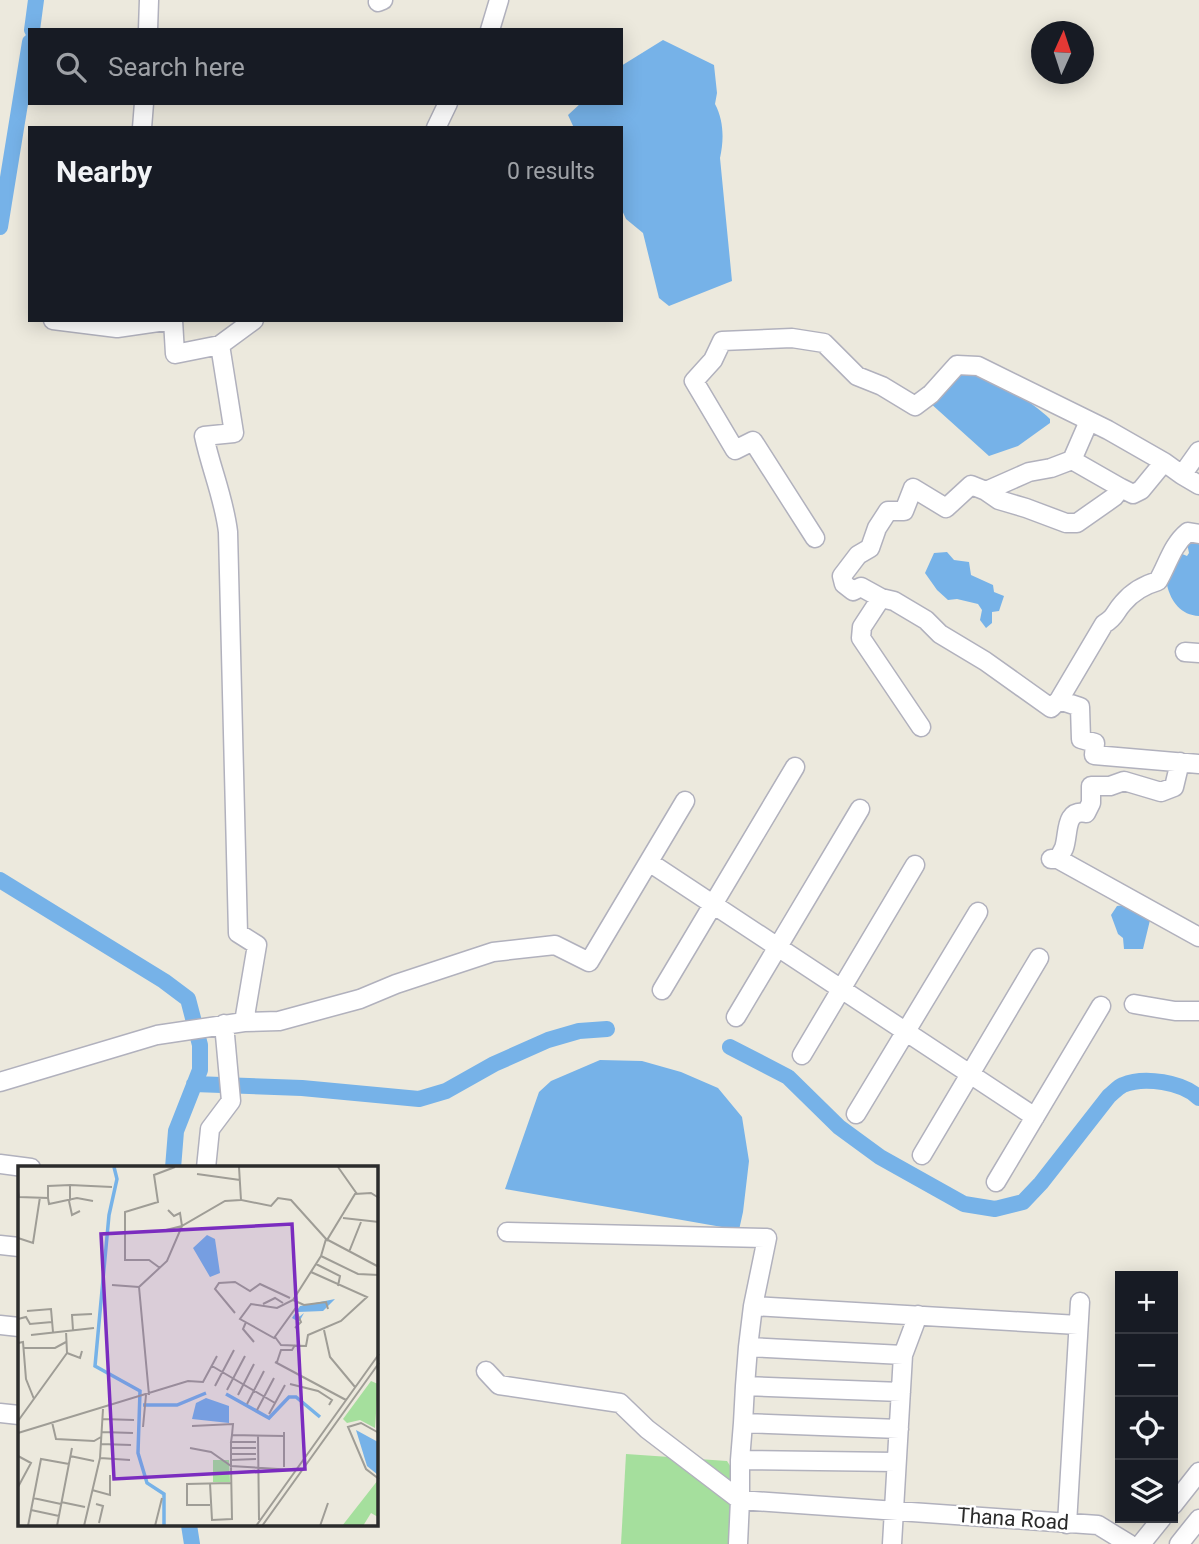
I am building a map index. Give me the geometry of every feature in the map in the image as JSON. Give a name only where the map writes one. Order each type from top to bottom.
[{"type":"street","points":[[148,28],[149,0]]},
{"type":"street","points":[[491,28],[499,0]]},
{"type":"street","points":[[142,126],[144,105]]},
{"type":"street","points":[[437,126],[446,105]]},
{"type":"street","points":[[69,322],[117,328],[158,322]]},
{"type":"street","points":[[172,322],[175,354],[220,345],[251,322]]},
{"type":"street","points":[[815,538],[753,441],[734,450],[694,381],[713,360],[722,341],[792,338],[824,343],[857,376],[882,386],[915,406],[931,394],[957,365],[978,366],[1089,421],[1164,462],[1199,485]]},
{"type":"street","points":[[220,345],[234,433],[204,436],[213,473],[220,485],[228,532],[238,933],[257,945],[244,1022]]},
{"type":"street","points":[[986,491],[1029,472],[1072,460],[1089,421]]},
{"type":"street","points":[[1182,475],[1199,451]]},
{"type":"street","points":[[1072,460],[1133,494],[1141,490],[1164,462]]},
{"type":"street","points":[[1121,488],[1114,497],[1077,523],[1066,523],[999,500],[971,485],[946,508],[913,488],[904,511],[888,511],[877,528],[870,548],[858,555],[842,576],[844,584],[853,591],[861,587],[881,598],[894,601],[926,620],[940,635],[985,661],[1051,708],[1059,700],[1104,624],[1114,619],[1121,605],[1142,586],[1158,580],[1183,536],[1188,532],[1199,534]]},
{"type":"street","points":[[881,598],[862,627],[860,638],[921,727]]},
{"type":"street","points":[[1059,700],[1080,707],[1081,739],[1095,743],[1094,755],[1199,764]]},
{"type":"street","points":[[1180,762],[1174,787],[1161,792],[1124,781],[1110,786],[1091,786],[1091,803],[1086,813],[1073,814],[1064,848],[1054,859],[1199,937]]},
{"type":"street","points":[[662,990],[794,768]]},
{"type":"street","points":[[0,1082],[156,1035],[244,1022],[279,1021],[360,999],[396,984],[493,952],[555,945],[589,962],[685,801]]},
{"type":"street","points":[[736,1017],[860,809]]},
{"type":"street","points":[[649,862],[1035,1117]]},
{"type":"street","points":[[802,1055],[915,865]]},
{"type":"street","points":[[856,1114],[978,912]]},
{"type":"street","points":[[922,1155],[1039,958]]},
{"type":"street","points":[[1134,1004],[1175,1011],[1199,1011]]},
{"type":"street","points":[[996,1182],[1101,1006]]},
{"type":"street","points":[[206,1166],[210,1129],[231,1101],[230,1074],[220,1025]]},
{"type":"street","points":[[0,1164],[18,1166]]},
{"type":"street","points":[[508,1232],[767,1238],[753,1306],[748,1347],[740,1460],[738,1544]]},
{"type":"street","points":[[0,1245],[18,1247]]},
{"type":"street","points":[[1067,1524],[1080,1302]]},
{"type":"street","points":[[753,1306],[1078,1325]]},
{"type":"street","points":[[892,1544],[903,1355],[918,1315]]},
{"type":"street","points":[[0,1325],[18,1327]]},
{"type":"street","points":[[748,1347],[903,1355]]},
{"type":"street","points":[[486,1371],[499,1385],[620,1403],[647,1429],[740,1500]]},
{"type":"street","points":[[746,1385],[901,1392]]},
{"type":"street","points":[[0,1413],[18,1415]]},
{"type":"street","points":[[743,1423],[899,1429]]},
{"type":"street","points":[[740,1460],[896,1462]]},
{"type":"street","points":[[1178,1499],[1199,1472]]},
{"type":"street","name":"Thana Road","points":[[740,1500],[1098,1525],[1129,1544]]},
{"type":"street","points":[[1179,1544],[1199,1518]]},
{"type":"street","points":[[1142,1544],[1159,1523]]},
{"type":"green space","points":[[626,1454],[727,1461],[734,1472],[733,1544],[621,1544]]},
{"type":"water","points":[[663,40],[714,65],[717,93],[715,104],[722,131],[720,158],[732,281],[669,306],[659,298],[643,233],[626,219],[623,212],[623,126],[573,126],[568,115],[579,105],[623,105],[623,65]]},
{"type":"water","points":[[967,373],[1011,390],[1042,412],[1050,419],[1050,423],[1018,446],[989,456],[929,402],[956,374]]},
{"type":"water","points":[[1197,538],[1199,616],[1182,610],[1171,597],[1167,585],[1180,553],[1187,556],[1187,543]]},
{"type":"water","points":[[947,552],[954,560],[969,562],[971,575],[993,585],[994,592],[1004,596],[999,611],[992,612],[992,623],[986,628],[980,620],[982,610],[978,604],[957,599],[948,600],[925,573],[934,553]]},
{"type":"water","points":[[1124,905],[1151,916],[1143,949],[1124,949],[1123,938],[1118,934],[1111,915],[1117,906]]},
{"type":"water","points":[[600,1060],[642,1061],[681,1072],[718,1088],[742,1117],[749,1161],[739,1230],[505,1189],[539,1092],[551,1081]]},
{"type":"waterway","points":[[32,28],[36,0]]},
{"type":"waterway","points":[[0,227],[28,54]]},
{"type":"waterway","points":[[0,880],[164,981],[188,999],[200,1045],[200,1070],[176,1131],[173,1166]]},
{"type":"waterway","points":[[194,1084],[302,1088],[419,1099],[446,1091],[494,1064],[548,1040],[579,1031],[607,1029]]},
{"type":"waterway","points":[[730,1047],[788,1077],[839,1127],[880,1157],[964,1204],[995,1209],[1023,1202],[1109,1096],[1121,1086],[1141,1081],[1163,1082],[1183,1088],[1199,1098]]},
{"type":"waterway","points":[[189,1526],[192,1544]]}]
